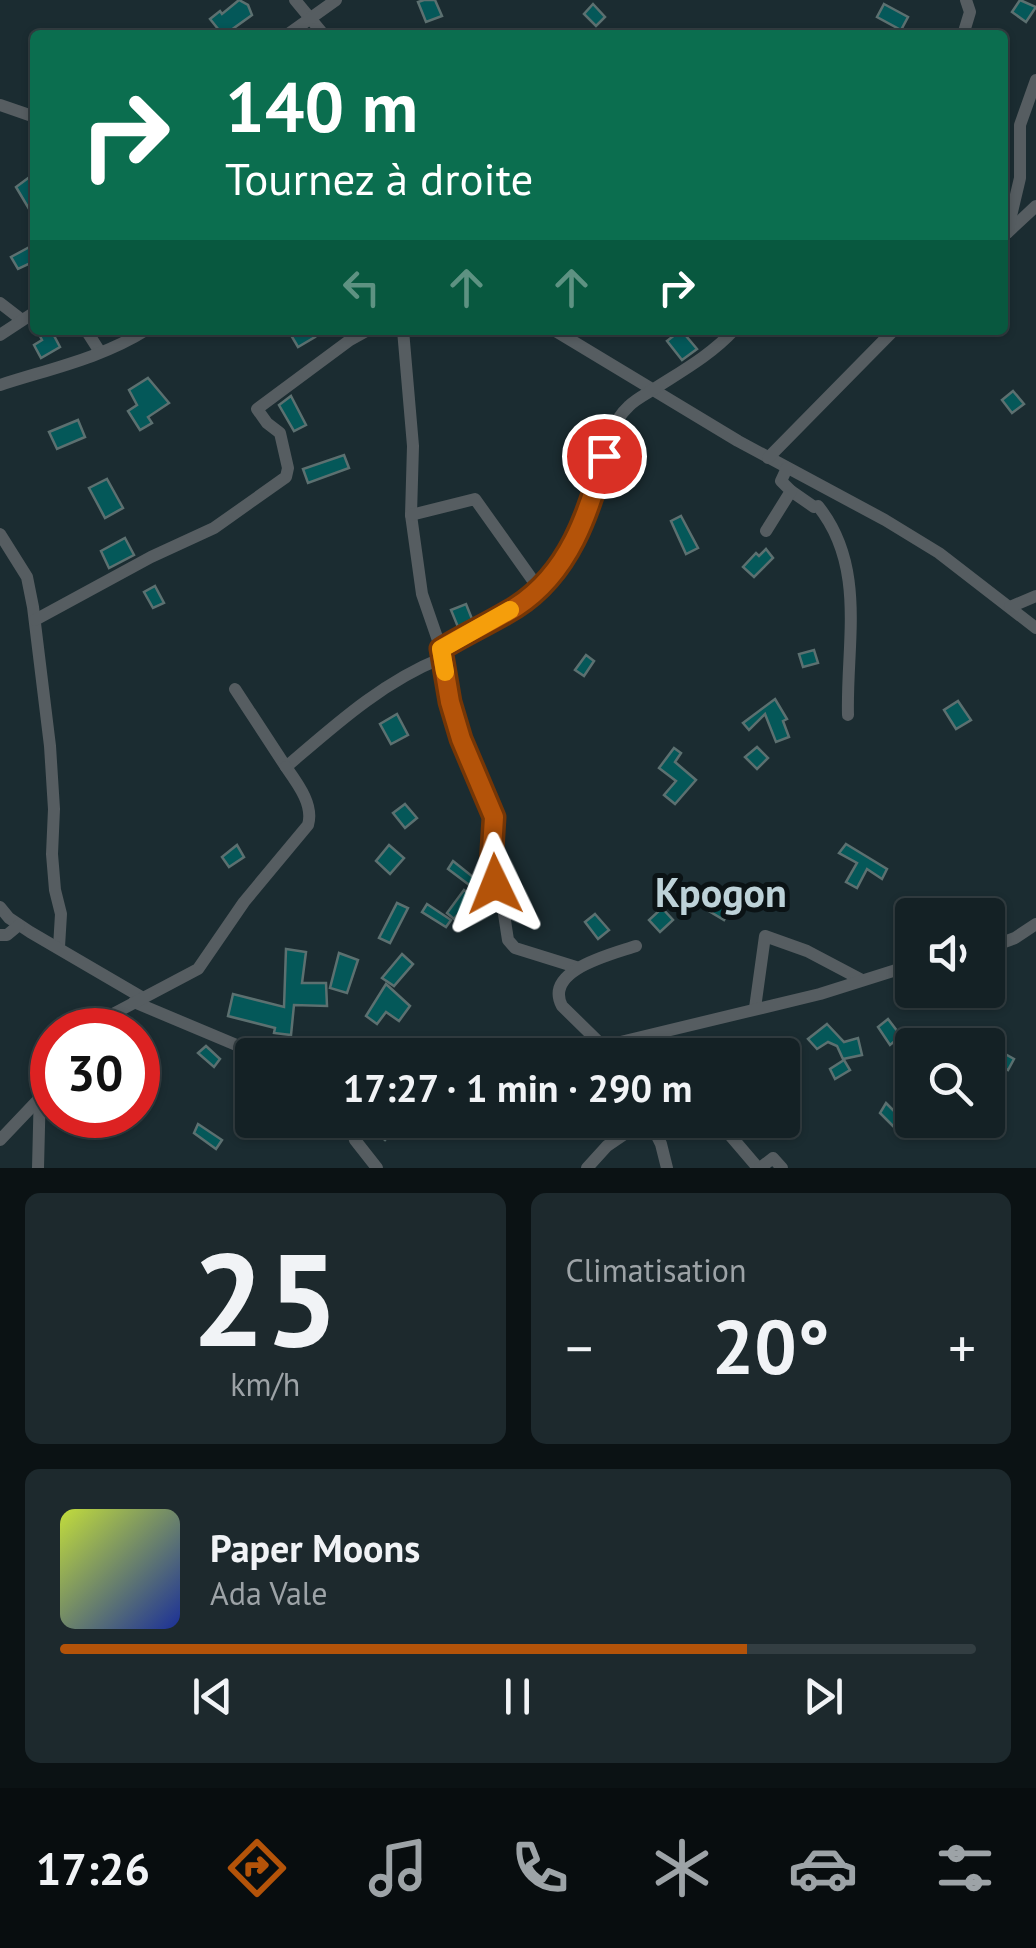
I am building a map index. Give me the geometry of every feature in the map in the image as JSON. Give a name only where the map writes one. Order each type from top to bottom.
[{"type":"street","points":[[295,0],[320,30]]},
{"type":"street","points":[[293,30],[336,0]]},
{"type":"street","points":[[964,30],[970,4]]},
{"type":"street","points":[[1008,224],[1020,178],[1013,127],[1036,80]]},
{"type":"street","points":[[0,104],[30,115]]},
{"type":"street","points":[[1008,232],[1036,206]]},
{"type":"street","points":[[0,303],[22,320]]},
{"type":"street","points":[[0,334],[30,315]]},
{"type":"street","points":[[89,335],[100,352]]},
{"type":"street","points":[[0,385],[100,352],[136,335]]},
{"type":"street","points":[[35,620],[151,557],[214,528],[286,477],[288,468],[280,434],[257,410],[359,335]]},
{"type":"street","points":[[403,335],[414,446],[412,516],[422,594],[442,654],[461,739],[494,817],[491,866],[508,940],[515,948],[576,967]]},
{"type":"street","points":[[562,335],[768,458],[926,545],[1036,628]]},
{"type":"street","points":[[286,767],[379,691],[539,589],[557,570],[578,536],[608,438],[629,405],[710,353],[729,335]]},
{"type":"street","points":[[768,458],[889,335]]},
{"type":"street","points":[[787,468],[781,481],[818,506],[834,528],[849,577],[852,638],[847,674],[848,715]]},
{"type":"street","points":[[766,531],[792,491]]},
{"type":"street","points":[[412,516],[474,499],[539,589]]},
{"type":"street","points":[[0,534],[27,577],[35,620],[52,777],[52,854],[61,914],[59,946]]},
{"type":"street","points":[[1010,607],[1036,596]]},
{"type":"street","points":[[127,1008],[198,969],[244,902],[308,825],[311,814],[307,802],[236,689]]},
{"type":"street","points":[[0,907],[18,924],[59,946],[139,1000],[235,1044]]},
{"type":"street","points":[[0,935],[7,935],[18,924]]},
{"type":"street","points":[[1005,942],[1036,924]]},
{"type":"street","points":[[755,1008],[764,936],[807,951],[862,980]]},
{"type":"street","points":[[595,1038],[558,1000],[559,990],[576,967],[636,946]]},
{"type":"street","points":[[652,1038],[895,969]]},
{"type":"street","points":[[0,1140],[30,1110]]},
{"type":"street","points":[[38,1168],[39,1138]]},
{"type":"street","points":[[354,1138],[377,1168]]},
{"type":"street","points":[[587,1168],[620,1138]]},
{"type":"street","points":[[658,1138],[666,1168]]},
{"type":"street","points":[[733,1138],[759,1168],[773,1158],[782,1168]]},
{"type":"building","points":[[239,0],[248,5],[252,15],[236,30],[219,30],[210,19],[220,11],[222,14]]},
{"type":"building","points":[[435,0],[442,16],[426,22],[418,2]]},
{"type":"building","points":[[1020,0],[1036,7],[1026,22],[1012,12]]},
{"type":"building","points":[[593,4],[605,17],[596,26],[584,14]]},
{"type":"building","points":[[884,4],[908,17],[901,30],[877,17]]},
{"type":"building","points":[[30,177],[30,211],[16,187]]},
{"type":"building","points":[[30,247],[30,263],[18,269],[11,257]]},
{"type":"building","points":[[40,335],[54,335],[60,347],[41,358],[34,345],[42,340]]},
{"type":"building","points":[[291,335],[314,335],[315,337],[298,347]]},
{"type":"building","points":[[675,335],[685,335],[697,349],[682,360],[667,341]]},
{"type":"building","points":[[148,378],[169,403],[148,417],[152,423],[140,430],[128,411],[137,405],[129,390]]},
{"type":"building","points":[[1013,391],[1024,404],[1012,413],[1002,400]]},
{"type":"building","points":[[291,396],[306,425],[294,431],[279,405]]},
{"type":"building","points":[[78,420],[85,437],[57,449],[49,432]]},
{"type":"building","points":[[344,455],[349,468],[308,483],[303,469]]},
{"type":"building","points":[[107,479],[123,508],[105,518],[89,488]]},
{"type":"building","points":[[681,516],[698,548],[686,554],[671,521]]},
{"type":"building","points":[[125,538],[134,555],[109,568],[101,551]]},
{"type":"building","points":[[766,549],[773,558],[754,577],[743,567],[756,553],[759,556]]},
{"type":"building","points":[[155,586],[164,603],[153,608],[144,592]]},
{"type":"building","points":[[466,604],[472,619],[458,627],[451,610]]},
{"type":"building","points":[[814,650],[818,663],[803,667],[799,654]]},
{"type":"building","points":[[586,655],[594,661],[584,676],[575,670]]},
{"type":"building","points":[[775,699],[787,719],[783,721],[789,737],[776,742],[765,714],[749,730],[743,723]]},
{"type":"building","points":[[958,701],[971,720],[956,729],[944,710]]},
{"type":"building","points":[[397,714],[408,735],[391,744],[380,724]]},
{"type":"building","points":[[757,747],[768,758],[757,769],[745,757]]},
{"type":"building","points":[[674,748],[681,753],[675,762],[696,780],[675,804],[664,795],[676,781],[659,768]]},
{"type":"building","points":[[405,804],[417,818],[405,828],[393,813]]},
{"type":"building","points":[[846,844],[887,869],[882,879],[867,869],[857,888],[846,882],[857,863],[839,853]]},
{"type":"building","points":[[237,845],[244,857],[229,867],[222,857]]},
{"type":"building","points":[[389,845],[404,858],[390,874],[376,861]]},
{"type":"building","points":[[453,861],[478,881],[472,887],[448,869]]},
{"type":"building","points":[[464,890],[472,896],[454,919],[447,913]]},
{"type":"building","points":[[720,895],[734,904],[724,920],[709,911]]},
{"type":"building","points":[[397,903],[408,908],[390,943],[379,938]]},
{"type":"building","points":[[427,904],[451,920],[446,927],[422,912]]},
{"type":"building","points":[[662,908],[673,920],[660,932],[649,920]]},
{"type":"building","points":[[595,914],[609,930],[598,939],[585,922]]},
{"type":"building","points":[[286,949],[306,952],[302,983],[326,983],[327,1006],[294,1005],[291,1035],[228,1016],[233,994],[284,1007]]},
{"type":"building","points":[[339,953],[358,960],[347,993],[330,988]]},
{"type":"building","points":[[402,954],[413,964],[394,986],[382,978]]},
{"type":"building","points":[[386,984],[410,1006],[399,1021],[386,1012],[377,1024],[366,1016]]},
{"type":"building","points":[[888,1019],[895,1028],[895,1041],[890,1045],[878,1027]]},
{"type":"building","points":[[827,1024],[844,1042],[858,1038],[862,1055],[843,1059],[837,1046],[828,1042],[817,1049],[808,1039]]},
{"type":"building","points":[[206,1046],[220,1059],[214,1067],[198,1053]]},
{"type":"building","points":[[1005,1054],[1014,1059],[1008,1070],[1005,1068]]},
{"type":"building","points":[[844,1060],[850,1070],[835,1079],[830,1069]]},
{"type":"building","points":[[886,1103],[895,1112],[894,1127],[880,1113]]},
{"type":"building","points":[[198,1124],[222,1140],[216,1149],[194,1133]]},
{"type":"slow traffic","points":[[445,672],[441,649],[510,610]]},
{"type":"district","name":"Kpogon","points":[[721,892]]},
{"type":"route","points":[[495,884],[491,866],[494,817],[461,739],[441,649],[516,606],[557,570],[578,536],[604,456]]}]
